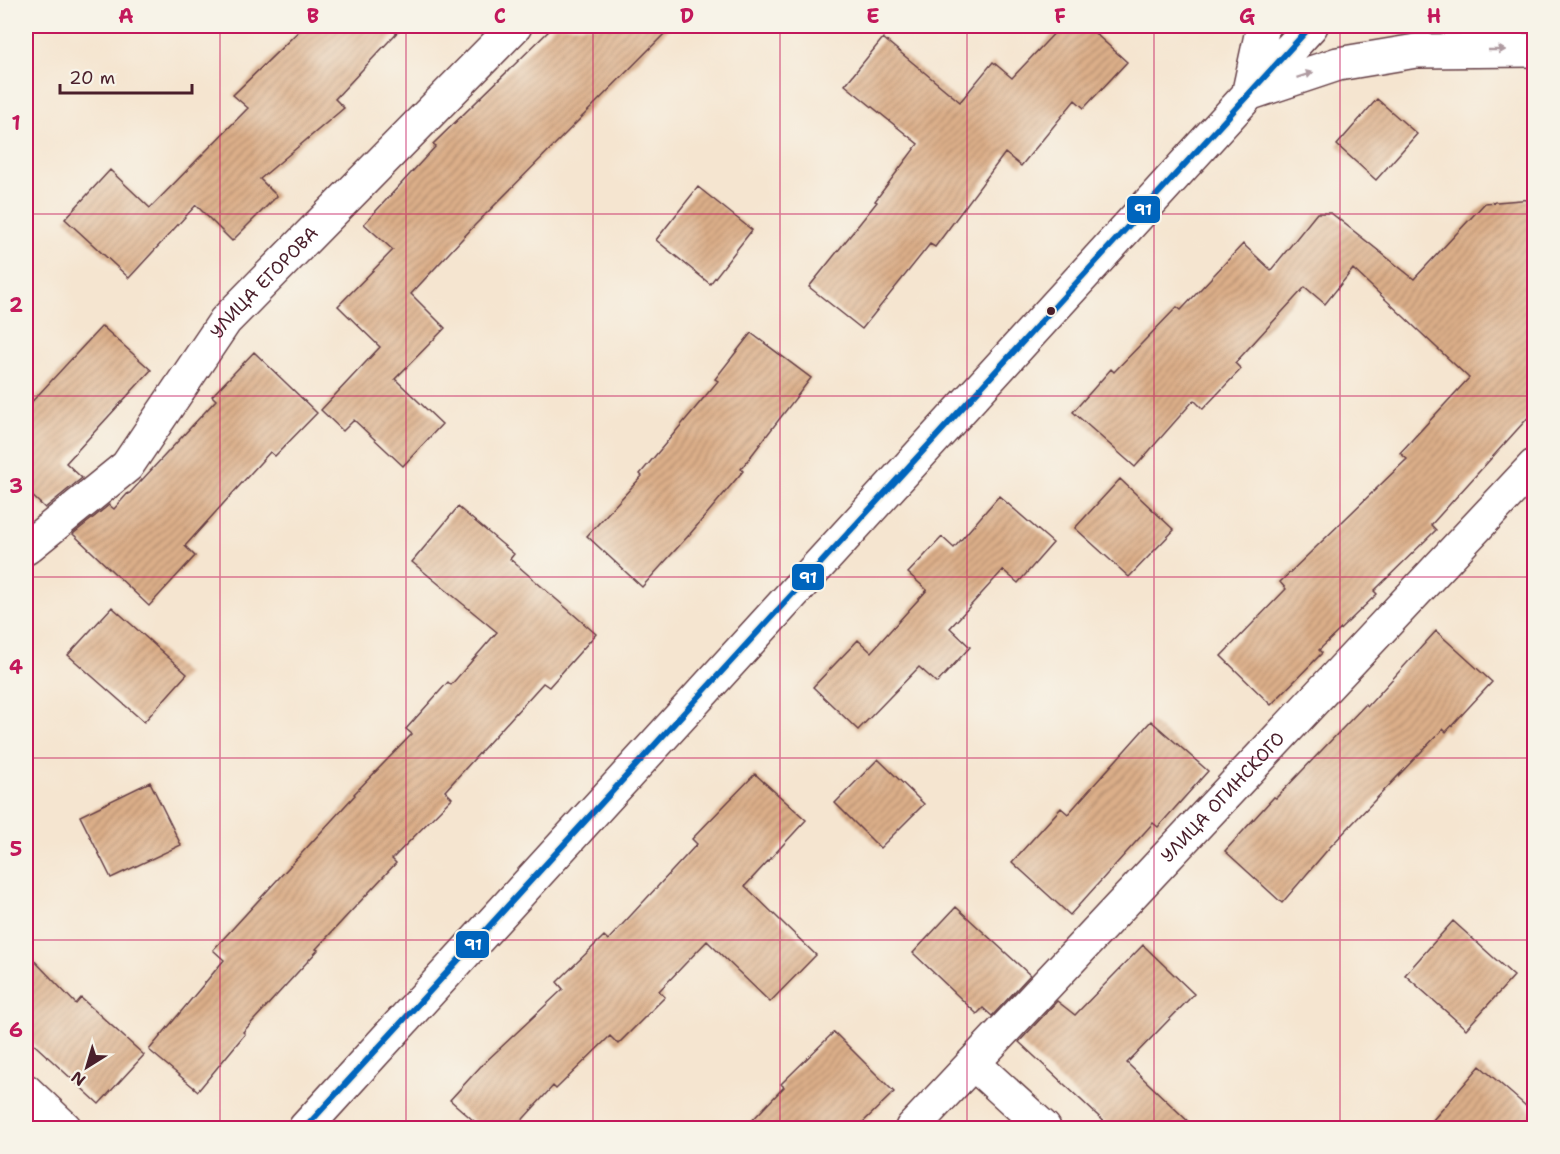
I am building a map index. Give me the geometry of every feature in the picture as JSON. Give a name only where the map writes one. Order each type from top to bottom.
[{"type":"main road","name":"УЛИЦА ЕГОРОВА","points":[[26,548],[127,466],[225,321],[515,26]]},
{"type":"main road","points":[[1249,93],[1263,26]]},
{"type":"main road","points":[[304,1128],[1311,26]]},
{"type":"main road","points":[[1249,93],[1338,64],[1416,51],[1534,50]]},
{"type":"main road","name":"УЛИЦА ОГИНСКОГО","points":[[912,1128],[1534,466]]},
{"type":"main road","points":[[974,1064],[1044,1128]]},
{"type":"main road","points":[[26,1091],[65,1128]]},
{"type":"building","points":[[304,26],[403,26],[335,99],[344,108],[260,179],[277,196],[232,241],[196,205],[129,278],[65,219],[110,170],[150,208],[248,108],[233,95]]},
{"type":"building","points":[[554,26],[672,26],[475,225],[411,294],[445,328],[395,379],[442,424],[403,466],[354,420],[343,431],[321,410],[380,347],[338,306],[393,250],[364,224],[436,146],[433,144]]},
{"type":"building","points":[[1061,26],[1087,26],[1127,62],[1084,108],[1075,100],[1021,166],[1005,153],[935,247],[930,244],[862,329],[809,287],[877,202],[875,201],[918,144],[845,85],[883,38],[960,102],[993,62],[1012,78]]},
{"type":"building","points":[[1377,99],[1417,134],[1376,180],[1337,145]]},
{"type":"building","points":[[698,187],[752,230],[710,284],[656,240]]},
{"type":"building","points":[[1534,199],[1534,411],[1431,525],[1436,530],[1374,591],[1377,594],[1319,650],[1322,653],[1271,705],[1221,656],[1286,589],[1280,582],[1407,459],[1400,453],[1469,378],[1353,269],[1325,304],[1305,287],[1235,363],[1241,369],[1203,409],[1194,400],[1135,467],[1073,412],[1111,369],[1114,372],[1177,307],[1181,310],[1243,244],[1271,270],[1317,213],[1331,213],[1414,279],[1485,203]]},
{"type":"building","points":[[102,326],[151,370],[66,463],[82,478],[45,508],[26,490],[26,408]]},
{"type":"building","points":[[751,333],[811,378],[741,469],[743,471],[642,587],[587,536],[642,476],[640,474],[718,381],[715,379]]},
{"type":"building","points":[[254,352],[317,413],[275,456],[270,452],[185,546],[195,556],[149,606],[73,534],[109,505],[114,509],[129,494],[216,400],[212,396]]},
{"type":"building","points":[[1120,479],[1174,530],[1129,577],[1075,528]]},
{"type":"building","points":[[999,496],[1053,543],[1018,583],[1003,570],[950,628],[970,647],[937,683],[919,667],[858,730],[813,687],[858,640],[871,652],[927,590],[908,573],[942,537],[954,548]]},
{"type":"building","points":[[458,507],[514,554],[510,559],[596,634],[549,687],[543,683],[445,791],[452,798],[392,859],[396,863],[243,1032],[245,1034],[198,1091],[149,1050],[224,960],[213,950],[354,794],[412,734],[406,729],[448,682],[451,685],[497,632],[412,562]]},
{"type":"building","points":[[112,607],[187,674],[144,722],[68,655]]},
{"type":"building","points":[[1436,631],[1492,682],[1446,732],[1443,729],[1330,847],[1282,903],[1225,851],[1274,797],[1276,798],[1366,704],[1368,706]]},
{"type":"building","points":[[1151,721],[1208,771],[1158,827],[1153,823],[1070,915],[1012,862],[1061,808],[1068,814]]},
{"type":"building","points":[[878,759],[924,804],[880,848],[835,803]]},
{"type":"building","points":[[755,774],[806,820],[745,886],[816,955],[770,1002],[707,941],[659,991],[665,997],[618,1044],[610,1036],[556,1089],[553,1086],[515,1128],[482,1128],[450,1100],[481,1066],[563,989],[557,982],[604,936],[608,940],[697,844],[692,839]]},
{"type":"building","points":[[150,782],[181,845],[111,878],[80,816]]},
{"type":"building","points":[[956,907],[1030,975],[992,1016],[983,1008],[977,1014],[913,953]]},
{"type":"building","points":[[1453,921],[1514,976],[1466,1029],[1405,975]]},
{"type":"building","points":[[1143,945],[1194,994],[1127,1063],[1195,1128],[1111,1128],[1019,1042],[1057,1001],[1075,1015]]},
{"type":"building","points":[[26,952],[76,1004],[81,998],[144,1055],[99,1104],[26,1037]]},
{"type":"building","points":[[834,1032],[894,1092],[857,1128],[745,1128],[784,1087],[781,1084]]},
{"type":"building","points":[[1480,1066],[1534,1113],[1534,1128],[1426,1128]]},
{"type":"transit line","name":"91","points":[[305,1128],[1311,26]]}]
